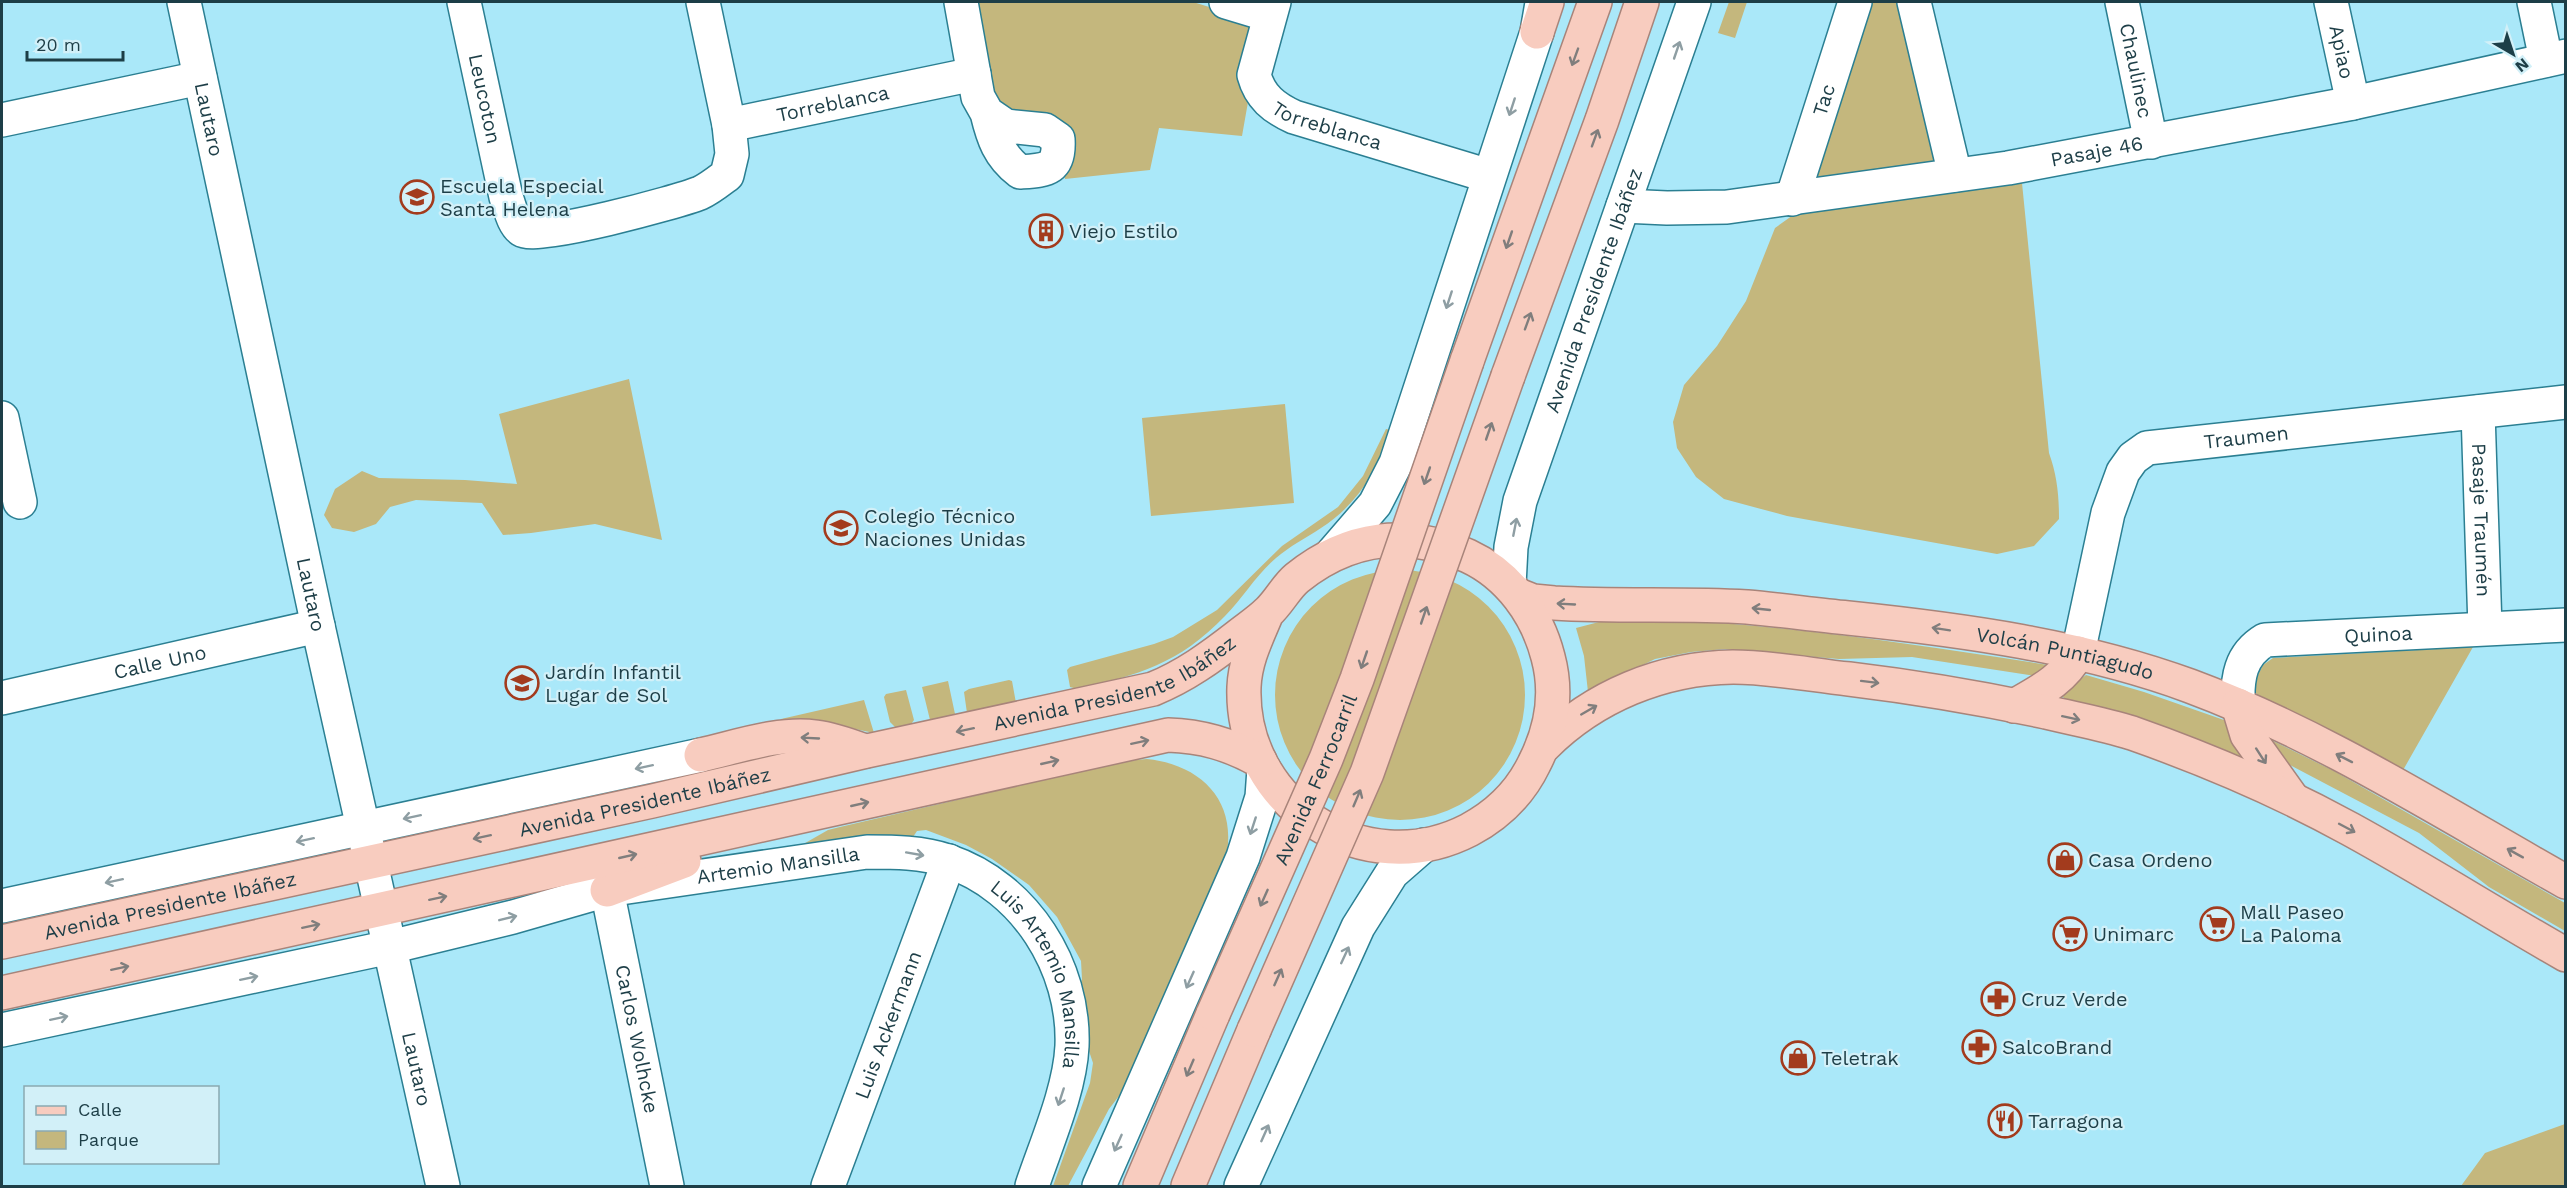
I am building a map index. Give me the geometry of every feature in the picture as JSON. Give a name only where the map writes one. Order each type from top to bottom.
[{"type":"main road","name":"Avenida Ferrocarril","points":[[1140,1186],[1326,759],[1353,689],[1595,2]]},
{"type":"main road","points":[[1188,1186],[1367,774],[1508,376],[1602,120],[1642,2]]},
{"type":"main road","name":"Avenida Presidente Ibáñez","points":[[2,942],[1154,689],[1205,661],[1267,613],[1295,580],[1331,555],[1367,542],[1406,539],[1444,546],[1479,561],[1514,590],[1540,633],[1551,667],[1553,694],[1551,720],[1544,746],[1528,777],[1508,802],[1484,822],[1464,832],[1424,845],[1384,847],[1364,844],[1336,835],[1309,820],[1287,800],[1262,765],[1247,725],[1244,686],[1251,648],[1267,613]]},
{"type":"main road","name":"Volcán Puntiagudo","points":[[1514,590],[1533,601],[1554,603],[1757,608],[1923,626],[2078,653],[2140,670],[2238,705],[2359,766],[2565,882]]},
{"type":"main road","points":[[2014,706],[2052,684],[2071,666],[2078,653]]},
{"type":"main road","points":[[1544,746],[1572,720],[1609,698],[1647,682],[1690,670],[1736,667],[1812,675],[1883,683],[2014,706],[2129,732],[2207,762],[2348,828],[2565,955]]},
{"type":"main road","points":[[2238,705],[2247,735],[2295,802]]},
{"type":"main road","name":"Avenida Presidente Ibáñez","points":[[2,993],[381,911],[1168,735],[1214,740],[1240,749],[1262,765]]},
{"type":"main road","points":[[701,755],[778,738],[805,737],[840,742],[867,751]]},
{"type":"main road","points":[[608,890],[752,835],[829,811]]},
{"type":"street","name":"Lautaro","points":[[184,2],[362,828],[443,1186]]},
{"type":"street","name":"Leucoton","points":[[464,2],[506,197],[518,226],[524,232],[539,232],[631,212],[701,192],[727,175],[732,154],[729,125]]},
{"type":"street","points":[[702,2],[729,125]]},
{"type":"street","points":[[961,2],[978,97],[987,112]]},
{"type":"street","points":[[1226,2],[1272,8]]},
{"type":"street","name":"Avenida Presidente Ibáñez","points":[[1514,590],[1511,547],[1520,501],[1694,2]]},
{"type":"street","name":"Tac","points":[[1792,199],[1855,2]]},
{"type":"street","points":[[1914,2],[1954,175]]},
{"type":"street","name":"Chaulinec","points":[[2122,2],[2151,142]]},
{"type":"street","name":"Apiao","points":[[2331,2],[2353,103]]},
{"type":"street","points":[[2534,2],[2556,58]]},
{"type":"street","name":"Torreblanca","points":[[1272,8],[1254,75],[1257,86],[1266,100],[1278,110],[1294,117],[1489,176]]},
{"type":"street","name":"Avenida Presidente Ibáñez","points":[[1331,555],[1375,504],[1396,463],[1542,12]]},
{"type":"street","name":"Pasaje 46","points":[[1623,206],[1727,207],[2008,168],[2353,103],[2556,58]]},
{"type":"street","name":"Torreblanca","points":[[729,125],[974,74]]},
{"type":"street","points":[[2,120],[200,78]]},
{"type":"street","name":"Traumen","points":[[2078,653],[2108,513],[2123,472],[2133,458],[2147,448],[2565,402]]},
{"type":"street","name":"Pasaje Traumén","points":[[2478,412],[2485,628]]},
{"type":"street","points":[[2,418],[20,502]]},
{"type":"street","name":"Calle Uno","points":[[2,698],[318,626]]},
{"type":"street","name":"Quinoa","points":[[2238,705],[2240,669],[2248,655],[2265,640],[2485,628],[2562,631]]},
{"type":"street","name":"Avenida Presidente Ibáñez","points":[[2,906],[701,755]]},
{"type":"street","name":"Avenida Ferrocarril","points":[[1099,1186],[1243,857],[1262,797],[1262,765]]},
{"type":"street","points":[[1241,1186],[1358,927],[1392,873],[1424,845]]},
{"type":"street","name":"Artemio Mansilla","points":[[608,890],[867,852],[907,852],[949,861]]},
{"type":"street","name":"Luis Ackermann","points":[[828,1186],[949,861]]},
{"type":"street","name":"Luis Artemio Mansilla","points":[[949,861],[995,886],[1021,908],[1048,946],[1065,993],[1071,1022],[1069,1071],[1032,1186]]},
{"type":"street","points":[[2,1030],[390,947],[513,917],[608,890]]},
{"type":"street","name":"Carlos Wolhcke","points":[[608,890],[667,1186]]},
{"type":"green space","points":[[969,2],[1193,2],[1245,18],[1253,32],[1248,102],[1242,136],[1159,128],[1150,170],[1065,179],[1065,161],[1014,114],[991,98]]},
{"type":"green space","points":[[1729,2],[1747,2],[1735,38],[1718,33]]},
{"type":"green space","points":[[1863,2],[1907,2],[1935,163],[1824,182],[1815,176]]},
{"type":"green space","points":[[2022,183],[2049,453],[2056,477],[2059,510],[2059,519],[2034,546],[1997,554],[1787,516],[1724,499],[1696,477],[1677,448],[1673,422],[1684,385],[1717,346],[1746,301],[1775,228],[1796,213]]},
{"type":"green space","points":[[629,379],[662,540],[595,524],[503,535],[482,503],[416,500],[390,507],[376,524],[354,532],[332,528],[324,515],[335,489],[362,471],[379,478],[517,484],[499,414]]},
{"type":"green space","points":[[1285,404],[1294,503],[1151,516],[1142,418]]},
{"type":"green space","points":[[1386,429],[1391,430],[1380,459],[1356,497],[1334,519],[1276,558],[1232,609],[1191,646],[1139,672],[1077,689],[1070,687],[1067,670],[1070,667],[1173,637],[1217,610],[1282,546],[1338,507],[1363,476]]},
{"type":"green space","points":[[1388,570],[1412,570],[1448,579],[1470,591],[1489,606],[1504,625],[1516,647],[1523,671],[1525,695],[1523,719],[1516,743],[1504,765],[1489,784],[1470,799],[1448,811],[1412,820],[1388,820],[1352,811],[1330,799],[1311,784],[1296,765],[1284,743],[1275,707],[1275,683],[1284,647],[1296,625],[1311,606],[1330,591],[1352,579]]},
{"type":"green space","points":[[1664,619],[1808,631],[2048,665],[2041,675],[2029,675],[1912,657],[1839,659],[1725,649],[1691,652],[1655,659],[1588,692],[1584,656],[1576,628],[1599,622]]},
{"type":"green space","points":[[2473,647],[2402,772],[2258,698],[2253,685],[2263,665],[2273,658]]},
{"type":"green space","points":[[2086,675],[2144,692],[2224,720],[2244,757],[2241,759],[2192,737],[2064,699],[2062,693]]},
{"type":"green space","points":[[948,681],[955,714],[930,720],[922,687]]},
{"type":"green space","points":[[1012,681],[1016,703],[967,713],[964,692]]},
{"type":"green space","points":[[906,690],[914,720],[909,727],[898,730],[890,722],[884,697],[886,694]]},
{"type":"green space","points":[[864,700],[874,733],[817,721],[780,722],[781,719]]},
{"type":"green space","points":[[2269,739],[2334,771],[2565,903],[2565,931],[2489,887],[2419,833],[2288,764]]},
{"type":"green space","points":[[1147,759],[1168,763],[1186,770],[1214,792],[1227,824],[1228,844],[1224,865],[1129,1083],[1109,1109],[1068,1186],[1053,1186],[1090,1083],[1093,1063],[1084,1036],[1078,993],[1082,979],[1081,961],[1057,917],[1029,885],[992,859],[966,845],[926,830],[917,831],[913,837],[793,850],[828,830],[1125,761]]},
{"type":"green space","points":[[2565,1124],[2565,1186],[2461,1186],[2485,1153]]},
{"type":"place","name":"Escuela Especial Santa Helena","points":[[417,197]]},
{"type":"place","name":"Viejo Estilo","points":[[1046,231]]},
{"type":"place","name":"Colegio Técnico Naciones Unidas","points":[[841,528]]},
{"type":"place","name":"Jardín Infantil Lugar de Sol","points":[[522,683]]},
{"type":"place","name":"Casa Ordeno","points":[[2065,860]]},
{"type":"place","name":"Mall Paseo La Paloma","points":[[2217,924]]},
{"type":"place","name":"Unimarc","points":[[2070,934]]},
{"type":"place","name":"Cruz Verde","points":[[1998,999]]},
{"type":"place","name":"SalcoBrand","points":[[1979,1047]]},
{"type":"place","name":"Teletrak","points":[[1798,1058]]},
{"type":"place","name":"Tarragona","points":[[2005,1121]]}]
